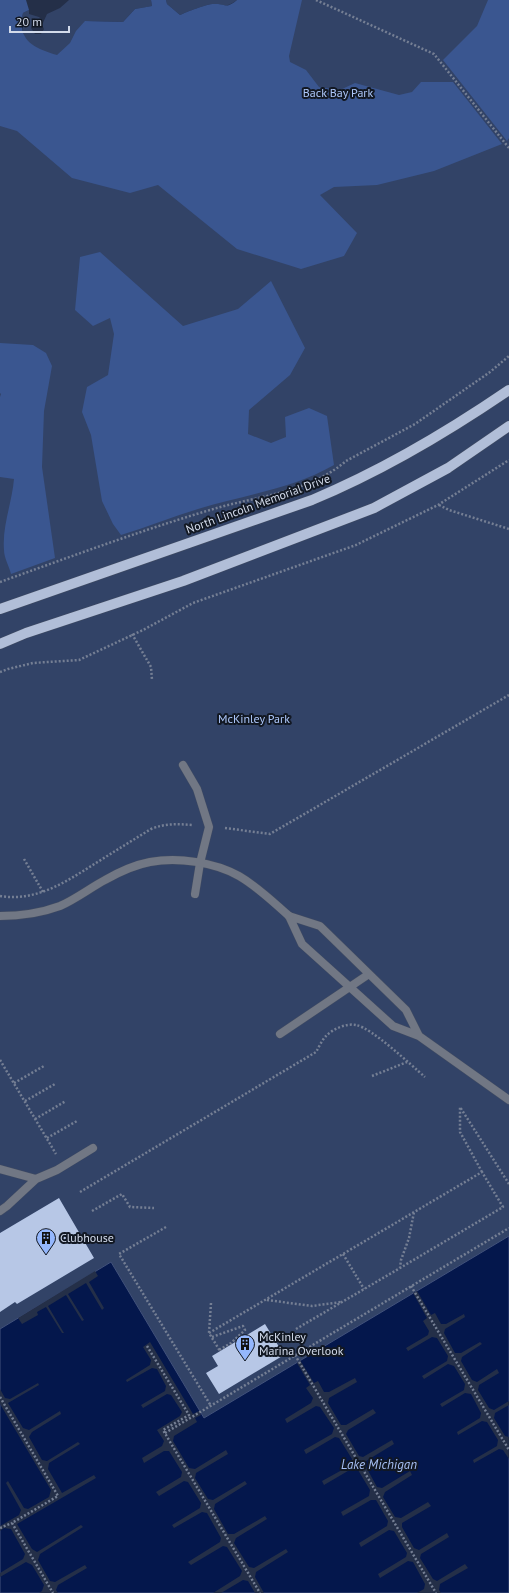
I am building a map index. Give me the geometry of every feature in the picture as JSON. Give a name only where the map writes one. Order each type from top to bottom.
[{"type":"main road","name":"North Lincoln Memorial Drive","points":[[0,609],[283,510],[350,484],[418,449],[509,390]]},
{"type":"main road","points":[[0,644],[183,581],[374,508],[448,468],[509,426]]},
{"type":"street","points":[[183,765],[197,789],[209,827],[200,863],[195,894]]},
{"type":"street","points":[[0,916],[40,912],[60,906],[122,871],[149,862],[170,860],[200,863],[219,868],[239,876],[258,889],[289,916],[320,926],[406,1010],[419,1036]]},
{"type":"street","points":[[289,916],[302,944],[392,1026],[419,1036],[509,1100]]},
{"type":"street","points":[[280,1034],[369,974]]},
{"type":"street","points":[[0,1211],[36,1179],[57,1170],[93,1148]]},
{"type":"street","points":[[0,1168],[36,1179]]},
{"type":"path","points":[[316,0],[434,54],[509,148]]},
{"type":"path","points":[[0,582],[181,519],[236,502],[294,488],[324,476],[346,461],[415,424],[490,372],[509,356]]},
{"type":"path","points":[[0,672],[8,668],[33,662],[79,660],[193,603],[356,545],[438,505],[509,460]]},
{"type":"path","points":[[438,505],[449,510],[509,529]]},
{"type":"path","points":[[132,634],[152,667],[152,680]]},
{"type":"path","points":[[225,828],[270,834],[509,695]]},
{"type":"path","points":[[0,896],[21,896],[43,892],[66,881],[152,829],[161,825],[173,823],[193,825]]},
{"type":"path","points":[[24,859],[43,892]]},
{"type":"path","points":[[80,1192],[316,1052],[325,1036],[339,1027],[358,1025],[370,1031],[425,1077]]},
{"type":"path","points":[[0,1060],[57,1154]]},
{"type":"path","points":[[372,1076],[407,1062]]},
{"type":"path","points":[[14,1083],[44,1066]]},
{"type":"path","points":[[25,1101],[55,1084]]},
{"type":"path","points":[[35,1119],[66,1101]]},
{"type":"path","points":[[296,1328],[503,1207],[460,1132],[460,1107],[509,1184]]},
{"type":"path","points":[[47,1138],[77,1121]]},
{"type":"path","points":[[209,1333],[482,1172]]},
{"type":"path","points":[[92,1211],[122,1194],[130,1207],[154,1208]]},
{"type":"path","points":[[400,1268],[400,1260],[409,1238],[414,1212]]},
{"type":"path","points":[[166,1227],[119,1254],[211,1406]]},
{"type":"path","points":[[165,1433],[509,1228]]},
{"type":"path","points":[[343,1254],[364,1289]]},
{"type":"path","points":[[411,1286],[509,1450]]},
{"type":"path","points":[[266,1300],[312,1306],[344,1301]]},
{"type":"path","points":[[211,1303],[209,1333],[220,1351],[245,1330],[243,1326],[212,1337]]},
{"type":"path","points":[[147,1346],[189,1415],[163,1430],[260,1593]]},
{"type":"path","points":[[295,1355],[436,1593]]},
{"type":"path","points":[[0,1397],[58,1496],[12,1523],[0,1528]]},
{"type":"path","points":[[12,1523],[53,1593]]},
{"type":"green space","name":"McKinley Park","points":[[0,0],[28,55],[22,18],[23,13],[29,10],[29,14],[41,19],[34,22],[31,28],[35,34],[41,34],[44,29],[42,25],[47,14],[60,8],[69,0],[151,0],[152,6],[135,9],[123,22],[85,21],[184,119],[272,0],[509,0],[509,1236],[204,1418],[111,1262],[0,1329]]},
{"type":"green space","name":"Back Bay Park","points":[[0,0],[26,0],[29,10],[23,13],[22,23],[25,37],[35,46],[57,55],[70,43],[76,31],[85,21],[123,22],[135,9],[152,6],[151,0],[166,0],[167,4],[180,15],[211,4],[230,5],[237,0],[302,0],[289,56],[290,62],[306,70],[319,87],[340,90],[355,83],[399,95],[412,92],[421,82],[453,82],[502,144],[434,171],[377,185],[334,187],[320,195],[357,233],[344,256],[301,269],[237,249],[158,185],[130,193],[72,178],[17,131],[0,126]]},
{"type":"green space","points":[[166,0],[237,0],[229,5],[206,5],[180,15],[167,4]]},
{"type":"green space","points":[[488,0],[509,0],[509,138],[507,141],[443,60],[477,26]]},
{"type":"green space","points":[[100,252],[183,326],[238,309],[271,281],[305,348],[290,375],[249,410],[248,434],[271,443],[286,437],[285,417],[309,408],[327,416],[334,465],[285,486],[198,509],[121,535],[113,524],[102,501],[91,435],[82,412],[87,387],[108,375],[114,334],[110,318],[93,326],[75,310],[80,257]]},
{"type":"green space","points":[[0,343],[33,345],[46,353],[52,366],[44,411],[42,467],[55,558],[11,574],[4,550],[4,532],[14,479],[0,477]]},
{"type":"water","name":"Lake Michigan","points":[[509,1236],[509,1593],[0,1593],[0,1329],[111,1262],[204,1418]]},
{"type":"pier","points":[[95,1271],[98,1276],[89,1282],[104,1308],[102,1310],[86,1283],[68,1294],[84,1320],[82,1321],[66,1295],[48,1306],[64,1333],[62,1333],[46,1307],[37,1312],[38,1315],[22,1324],[18,1318]]},
{"type":"pier","points":[[417,1291],[431,1315],[435,1313],[441,1324],[446,1324],[464,1314],[465,1317],[445,1329],[444,1333],[455,1353],[461,1353],[480,1342],[482,1344],[462,1357],[461,1361],[472,1380],[477,1382],[497,1369],[499,1373],[479,1385],[478,1390],[489,1408],[494,1410],[509,1401],[509,1405],[495,1413],[494,1418],[505,1436],[509,1437],[509,1459],[503,1450],[499,1449],[474,1463],[473,1460],[497,1446],[498,1440],[487,1422],[482,1421],[458,1435],[457,1432],[480,1418],[481,1413],[471,1394],[465,1393],[442,1407],[440,1404],[464,1390],[465,1384],[454,1366],[448,1364],[424,1379],[422,1376],[447,1361],[448,1356],[437,1338],[432,1337],[408,1351],[406,1348],[428,1335],[429,1331],[423,1321],[427,1318],[413,1293]]},
{"type":"pier","points":[[150,1342],[193,1414],[199,1411],[201,1415],[195,1418],[197,1422],[174,1436],[173,1441],[189,1468],[195,1469],[226,1450],[228,1454],[196,1473],[195,1478],[208,1499],[213,1500],[245,1481],[247,1484],[215,1504],[214,1509],[228,1534],[234,1534],[265,1516],[267,1519],[236,1538],[234,1543],[249,1567],[254,1568],[286,1549],[288,1552],[256,1572],[255,1577],[264,1593],[255,1593],[248,1581],[243,1580],[221,1593],[213,1593],[240,1576],[242,1571],[227,1547],[223,1546],[191,1565],[188,1562],[220,1542],[221,1538],[207,1513],[202,1512],[174,1528],[172,1525],[200,1508],[201,1503],[188,1482],[184,1481],[159,1496],[156,1492],[181,1477],[182,1472],[169,1451],[164,1451],[144,1463],[142,1458],[162,1446],[164,1441],[157,1430],[180,1416],[182,1412],[171,1395],[167,1394],[143,1408],[141,1405],[165,1391],[166,1386],[157,1369],[152,1368],[127,1382],[126,1380],[150,1365],[151,1360],[143,1347]]},
{"type":"pier","points":[[300,1360],[314,1383],[318,1381],[324,1392],[329,1392],[355,1378],[357,1382],[329,1398],[328,1403],[341,1425],[346,1425],[373,1409],[376,1413],[348,1430],[346,1434],[359,1456],[363,1457],[392,1440],[394,1444],[366,1461],[365,1465],[377,1487],[382,1488],[410,1471],[412,1475],[385,1492],[383,1497],[395,1517],[401,1518],[428,1502],[431,1506],[402,1523],[402,1527],[414,1548],[419,1550],[447,1533],[449,1537],[421,1554],[420,1558],[433,1579],[437,1581],[465,1564],[468,1568],[440,1584],[439,1590],[441,1593],[417,1593],[424,1589],[425,1584],[413,1562],[408,1561],[380,1578],[378,1574],[406,1557],[407,1553],[394,1531],[389,1530],[361,1547],[359,1543],[387,1526],[388,1521],[376,1500],[371,1500],[343,1516],[341,1512],[369,1496],[370,1490],[358,1470],[353,1468],[324,1485],[322,1481],[351,1465],[352,1459],[339,1438],[335,1437],[306,1454],[304,1450],[332,1434],[334,1428],[320,1407],[316,1406],[287,1423],[285,1419],[311,1403],[313,1398],[306,1388],[310,1385],[297,1363]]},
{"type":"pier","points":[[38,1383],[39,1385],[8,1403],[23,1428],[29,1430],[60,1411],[61,1414],[32,1432],[29,1437],[42,1460],[47,1461],[78,1442],[80,1444],[49,1463],[48,1469],[62,1493],[94,1475],[96,1478],[17,1524],[32,1549],[37,1552],[81,1525],[83,1527],[40,1554],[38,1560],[50,1581],[55,1582],[85,1565],[87,1568],[58,1585],[56,1590],[58,1593],[39,1593],[42,1591],[44,1585],[32,1565],[26,1562],[0,1577],[0,1573],[23,1559],[25,1554],[11,1529],[4,1528],[0,1531],[0,1526],[19,1515],[21,1510],[6,1483],[8,1481],[24,1508],[28,1509],[49,1497],[51,1490],[0,1404],[0,1389],[5,1398],[10,1399]]},
{"type":"building","name":"Clubhouse","points":[[59,1198],[94,1258],[17,1304],[15,1302],[0,1312],[0,1233]]},
{"type":"building","name":"McKinley Marina Overlook","points":[[265,1324],[284,1355],[219,1394],[206,1373],[218,1366],[212,1356]]},
{"type":"place","name":"Clubhouse","points":[[46,1255]]},
{"type":"place","name":"McKinley Marina Overlook","points":[[245,1361]]}]
